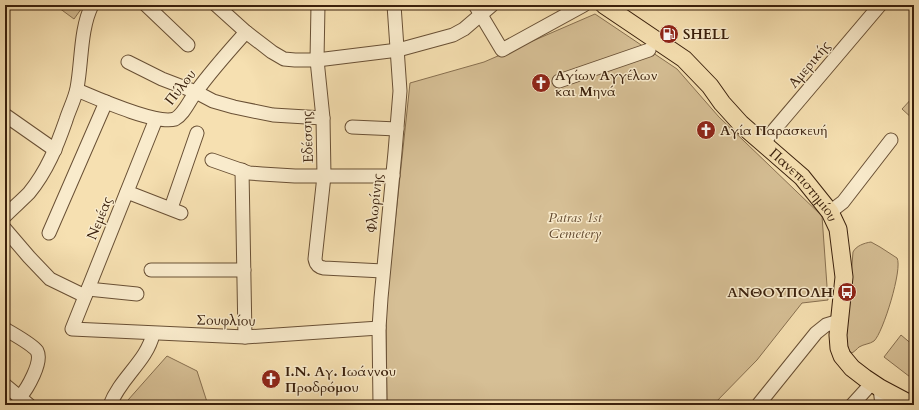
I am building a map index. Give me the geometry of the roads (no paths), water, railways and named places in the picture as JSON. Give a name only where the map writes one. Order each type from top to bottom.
[{"type":"main road","name":"Πανεπιστημίου","points":[[604,5],[684,60],[710,86],[741,124],[802,177],[830,212],[838,229],[844,277],[838,341],[843,358],[852,368],[876,386],[912,405]]},
{"type":"street","points":[[5,216],[26,196],[37,182],[56,150],[77,90],[85,28],[88,12],[92,5]]},
{"type":"street","points":[[146,5],[188,45]]},
{"type":"street","name":"Εδέσσης","points":[[318,5],[317,60],[323,118],[324,176],[315,259],[318,266],[324,268],[383,271]]},
{"type":"street","name":"Φλωρίνης","points":[[380,405],[380,328],[383,271],[400,91],[394,5]]},
{"type":"street","points":[[222,7],[246,32],[272,52],[284,59],[317,60],[398,50],[455,34],[464,29],[478,9],[492,5]]},
{"type":"street","points":[[478,9],[502,50],[584,5]]},
{"type":"street","name":"Αμερικής","points":[[763,143],[876,6]]},
{"type":"street","name":"Πύλου","points":[[77,90],[106,102],[156,119],[172,120],[177,118],[226,54],[246,32]]},
{"type":"street","points":[[559,81],[649,50]]},
{"type":"street","points":[[128,62],[162,79],[196,92],[213,101],[242,109],[289,116],[323,118]]},
{"type":"street","points":[[49,233],[106,102]]},
{"type":"street","points":[[5,116],[56,150]]},
{"type":"street","name":"Νεμέας","points":[[72,329],[156,119]]},
{"type":"street","points":[[352,127],[397,129]]},
{"type":"street","points":[[127,192],[176,211],[197,133]]},
{"type":"street","points":[[830,212],[843,202],[891,140]]},
{"type":"street","points":[[212,160],[249,173],[269,175],[393,176]]},
{"type":"street","points":[[242,170],[245,337]]},
{"type":"street","points":[[5,229],[28,257],[50,279],[86,293],[137,294]]},
{"type":"street","points":[[151,270],[244,270]]},
{"type":"street","points":[[758,405],[816,333],[826,325],[839,321]]},
{"type":"street","name":"Σουφλίου","points":[[72,329],[153,334],[245,337],[380,328]]},
{"type":"street","points":[[5,330],[34,348],[38,355],[37,364],[26,389],[25,401]]},
{"type":"street","points":[[110,405],[120,386],[146,353],[153,334]]},
{"type":"street","points":[[5,385],[25,401]]},
{"type":"street","points":[[852,405],[876,386],[882,405]]},
{"type":"place","name":"SHELL","points":[[669,34]]},
{"type":"place","name":"Αγίων Αγγέλων και Μηνά","points":[[541,83]]},
{"type":"place","name":"Αγία Παρασκευή","points":[[706,130]]},
{"type":"place","name":"ΑΝΘΟΥΠΟΛΗ","points":[[847,292]]},
{"type":"place","name":"Ι.Ν. Αγ. Ιωάννου Προδρόμου","points":[[271,379]]},
{"type":"park label","name":"Patras 1st Cemetery","points":[[575,226]]}]
